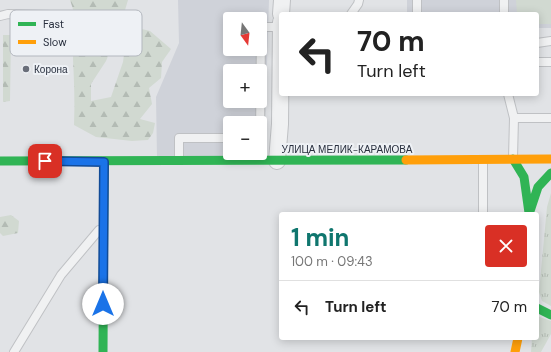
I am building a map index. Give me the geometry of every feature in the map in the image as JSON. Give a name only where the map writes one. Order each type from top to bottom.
[{"type":"street","points":[[281,12],[282,0]]},
{"type":"street","points":[[276,161],[280,124],[280,96]]},
{"type":"street","points":[[513,159],[522,171],[526,182],[529,212]]},
{"type":"street","name":"УЛИЦА МЕЛИК-КАРАМОВА","points":[[0,161],[104,162],[551,159]]},
{"type":"street","points":[[103,352],[104,162]]},
{"type":"street","points":[[529,212],[538,187],[551,173]]},
{"type":"street","points":[[539,309],[551,315]]},
{"type":"street","points":[[516,352],[518,340]]},
{"type":"lane","points":[[352,12],[358,4],[358,0]]},
{"type":"lane","points":[[417,0],[417,12]]},
{"type":"lane","points":[[504,0],[504,12]]},
{"type":"lane","points":[[0,16],[10,14]]},
{"type":"lane","points":[[260,116],[261,27],[279,27]]},
{"type":"lane","points":[[539,43],[551,41]]},
{"type":"lane","points":[[539,62],[551,62]]},
{"type":"lane","points":[[508,96],[514,118],[513,159]]},
{"type":"lane","points":[[514,118],[551,118]]},
{"type":"lane","points":[[179,161],[179,138],[223,138]]},
{"type":"lane","points":[[482,159],[482,212]]},
{"type":"lane","points":[[14,352],[61,275],[103,225]]},
{"type":"shaded area","points":[[178,0],[269,0],[267,64],[223,64],[223,108],[266,108],[265,116],[223,116],[223,157],[157,158],[156,97],[179,43]]},
{"type":"shaded area","points":[[407,0],[551,0],[551,28],[539,28],[539,12],[407,12]]},
{"type":"green space","points":[[70,0],[128,0],[125,10],[73,10]]},
{"type":"green space","points":[[516,0],[551,0],[551,24],[539,24],[539,12],[517,12]]},
{"type":"green space","points":[[142,29],[150,31],[171,49],[162,62],[161,78],[149,88],[152,104],[140,119],[155,123],[153,133],[148,140],[132,141],[96,137],[74,125],[73,56],[108,56],[91,84],[91,101],[111,97],[124,56],[142,56]]},
{"type":"green space","points":[[3,35],[10,35],[10,101],[3,102]]},
{"type":"green space","points":[[551,193],[551,306],[542,301],[539,292],[547,207]]},
{"type":"green space","points":[[11,215],[19,221],[18,233],[3,236],[0,233],[0,217]]},
{"type":"green space","points":[[539,317],[551,321],[551,334],[541,352],[531,352],[532,340],[539,340]]},
{"type":"traffic: fast","points":[[513,159],[524,177],[529,212]]},
{"type":"traffic: fast","points":[[0,161],[406,160]]},
{"type":"traffic: fast","points":[[103,352],[104,162]]},
{"type":"traffic: fast","points":[[530,212],[538,187],[551,173]]},
{"type":"traffic: fast","points":[[539,309],[551,315]]},
{"type":"traffic: slow","points":[[406,160],[551,159]]},
{"type":"traffic: slow","points":[[515,352],[518,340]]},
{"type":"place","name":"Корона","points":[[26,69]]},
{"type":"route","points":[[45,161],[104,162],[103,304]]}]
